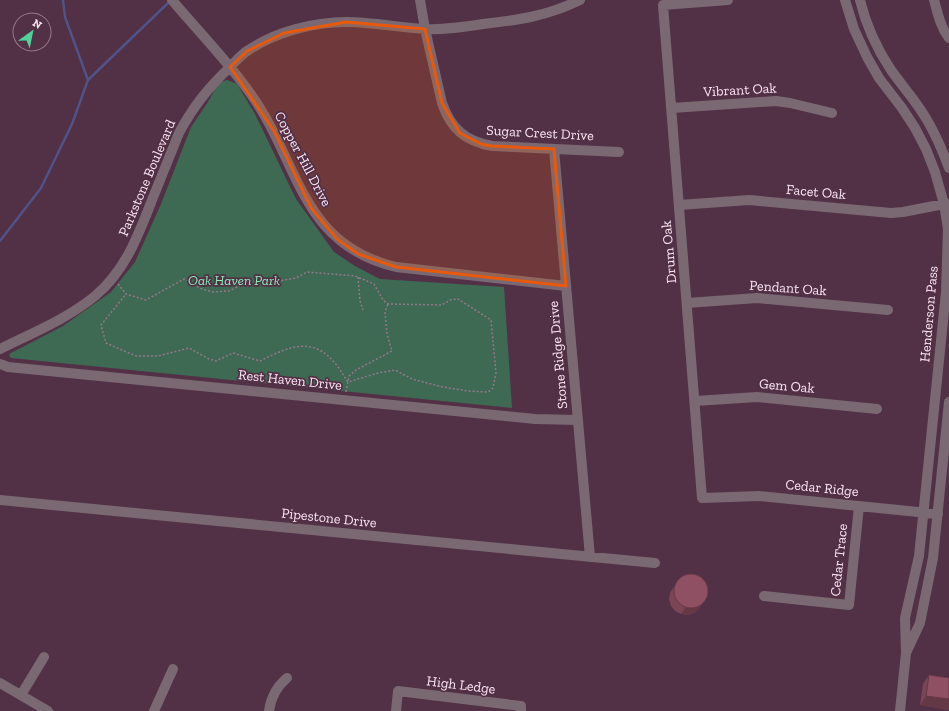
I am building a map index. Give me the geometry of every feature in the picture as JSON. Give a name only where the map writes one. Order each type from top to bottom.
[{"type":"street","name":"Copper Hill Drive","points":[[172,0],[230,67],[251,94],[274,131],[311,208],[327,230],[347,247],[370,260],[396,267],[566,286]]},
{"type":"street","name":"Sugar Crest Drive","points":[[420,0],[442,103],[446,114],[460,133],[470,140],[492,146],[619,152]]},
{"type":"street","name":"Parkstone Boulevard","points":[[0,349],[64,317],[96,295],[113,278],[123,265],[134,245],[179,133],[187,118],[215,81],[246,51],[284,33],[305,27],[346,22],[425,29],[451,29],[543,15],[562,9],[580,0]]},
{"type":"street","name":"Drum Oak","points":[[702,498],[664,5],[728,0]]},
{"type":"street","name":"Henderson Pass","points":[[845,0],[854,29],[867,57],[879,78],[912,123],[926,149],[946,204],[948,228],[946,292],[919,556],[905,618],[906,653],[900,711]]},
{"type":"street","points":[[860,0],[868,24],[880,50],[891,70],[914,99],[928,120],[940,143],[949,168]]},
{"type":"street","points":[[934,0],[939,21],[949,38]]},
{"type":"street","name":"Vibrant Oak","points":[[672,108],[776,101],[832,113]]},
{"type":"street","name":"Stone Ridge Drive","points":[[554,149],[590,557]]},
{"type":"street","name":"Facet Oak","points":[[679,205],[749,200],[891,213],[946,204]]},
{"type":"street","name":"Pendant Oak","points":[[687,303],[757,298],[888,310]]},
{"type":"street","name":"Rest Haven Drive","points":[[0,364],[16,367],[345,400],[535,418],[578,420]]},
{"type":"street","name":"Gem Oak","points":[[695,401],[757,397],[877,409]]},
{"type":"street","name":"Henderson Pass","points":[[906,653],[920,623],[933,558],[946,449],[949,402]]},
{"type":"street","points":[[930,447],[946,449]]},
{"type":"street","name":"Cedar Ridge","points":[[702,498],[759,496],[938,514]]},
{"type":"street","name":"Pipestone Drive","points":[[0,500],[655,563]]},
{"type":"street","name":"Cedar Trace","points":[[764,596],[849,605],[859,506]]},
{"type":"street","points":[[21,695],[44,657]]},
{"type":"street","points":[[154,711],[173,669]]},
{"type":"street","points":[[269,711],[271,699],[282,682],[287,678]]},
{"type":"street","points":[[0,683],[48,711]]},
{"type":"street","name":"High Ledge","points":[[396,711],[398,692],[521,708]]},
{"type":"path","points":[[113,278],[126,294],[146,300],[184,279],[202,289],[213,292],[229,291],[247,282],[263,280],[273,282],[296,278],[307,272],[358,277],[374,284],[383,300],[388,304],[442,305],[455,298],[463,301],[491,320],[496,373],[493,388],[488,392],[468,392],[443,387],[412,379],[395,370],[348,381]]},
{"type":"path","points":[[358,277],[360,301],[363,310]]},
{"type":"path","points":[[126,294],[101,325],[106,343],[136,356],[158,356],[189,348],[216,361],[233,353],[260,361],[284,349],[310,346],[326,354],[348,381]]},
{"type":"path","points":[[345,400],[349,376],[356,370],[392,351],[387,334],[385,312],[388,304]]},
{"type":"highlighted area","points":[[346,22],[425,29],[442,103],[460,133],[481,144],[492,146],[554,149],[566,286],[396,267],[358,254],[337,239],[311,208],[274,131],[230,67],[247,51],[284,33]]},
{"type":"green space","name":"Oak Haven Park","points":[[227,80],[237,84],[255,114],[296,199],[334,252],[355,266],[380,279],[504,287],[512,408],[11,358],[9,355],[11,353],[63,326],[111,292],[135,262],[161,204],[191,127],[208,102],[218,83]]},
{"type":"building","points":[[688,574],[694,574],[703,579],[707,585],[707,597],[703,603],[694,608],[688,608],[679,603],[674,594],[674,588],[679,579]]},
{"type":"building","points":[[929,675],[949,678],[949,699],[926,696]]},
{"type":"waterway","points":[[0,241],[41,188],[72,124],[88,80],[65,17],[63,0]]},
{"type":"waterway","points":[[88,80],[168,3]]}]
